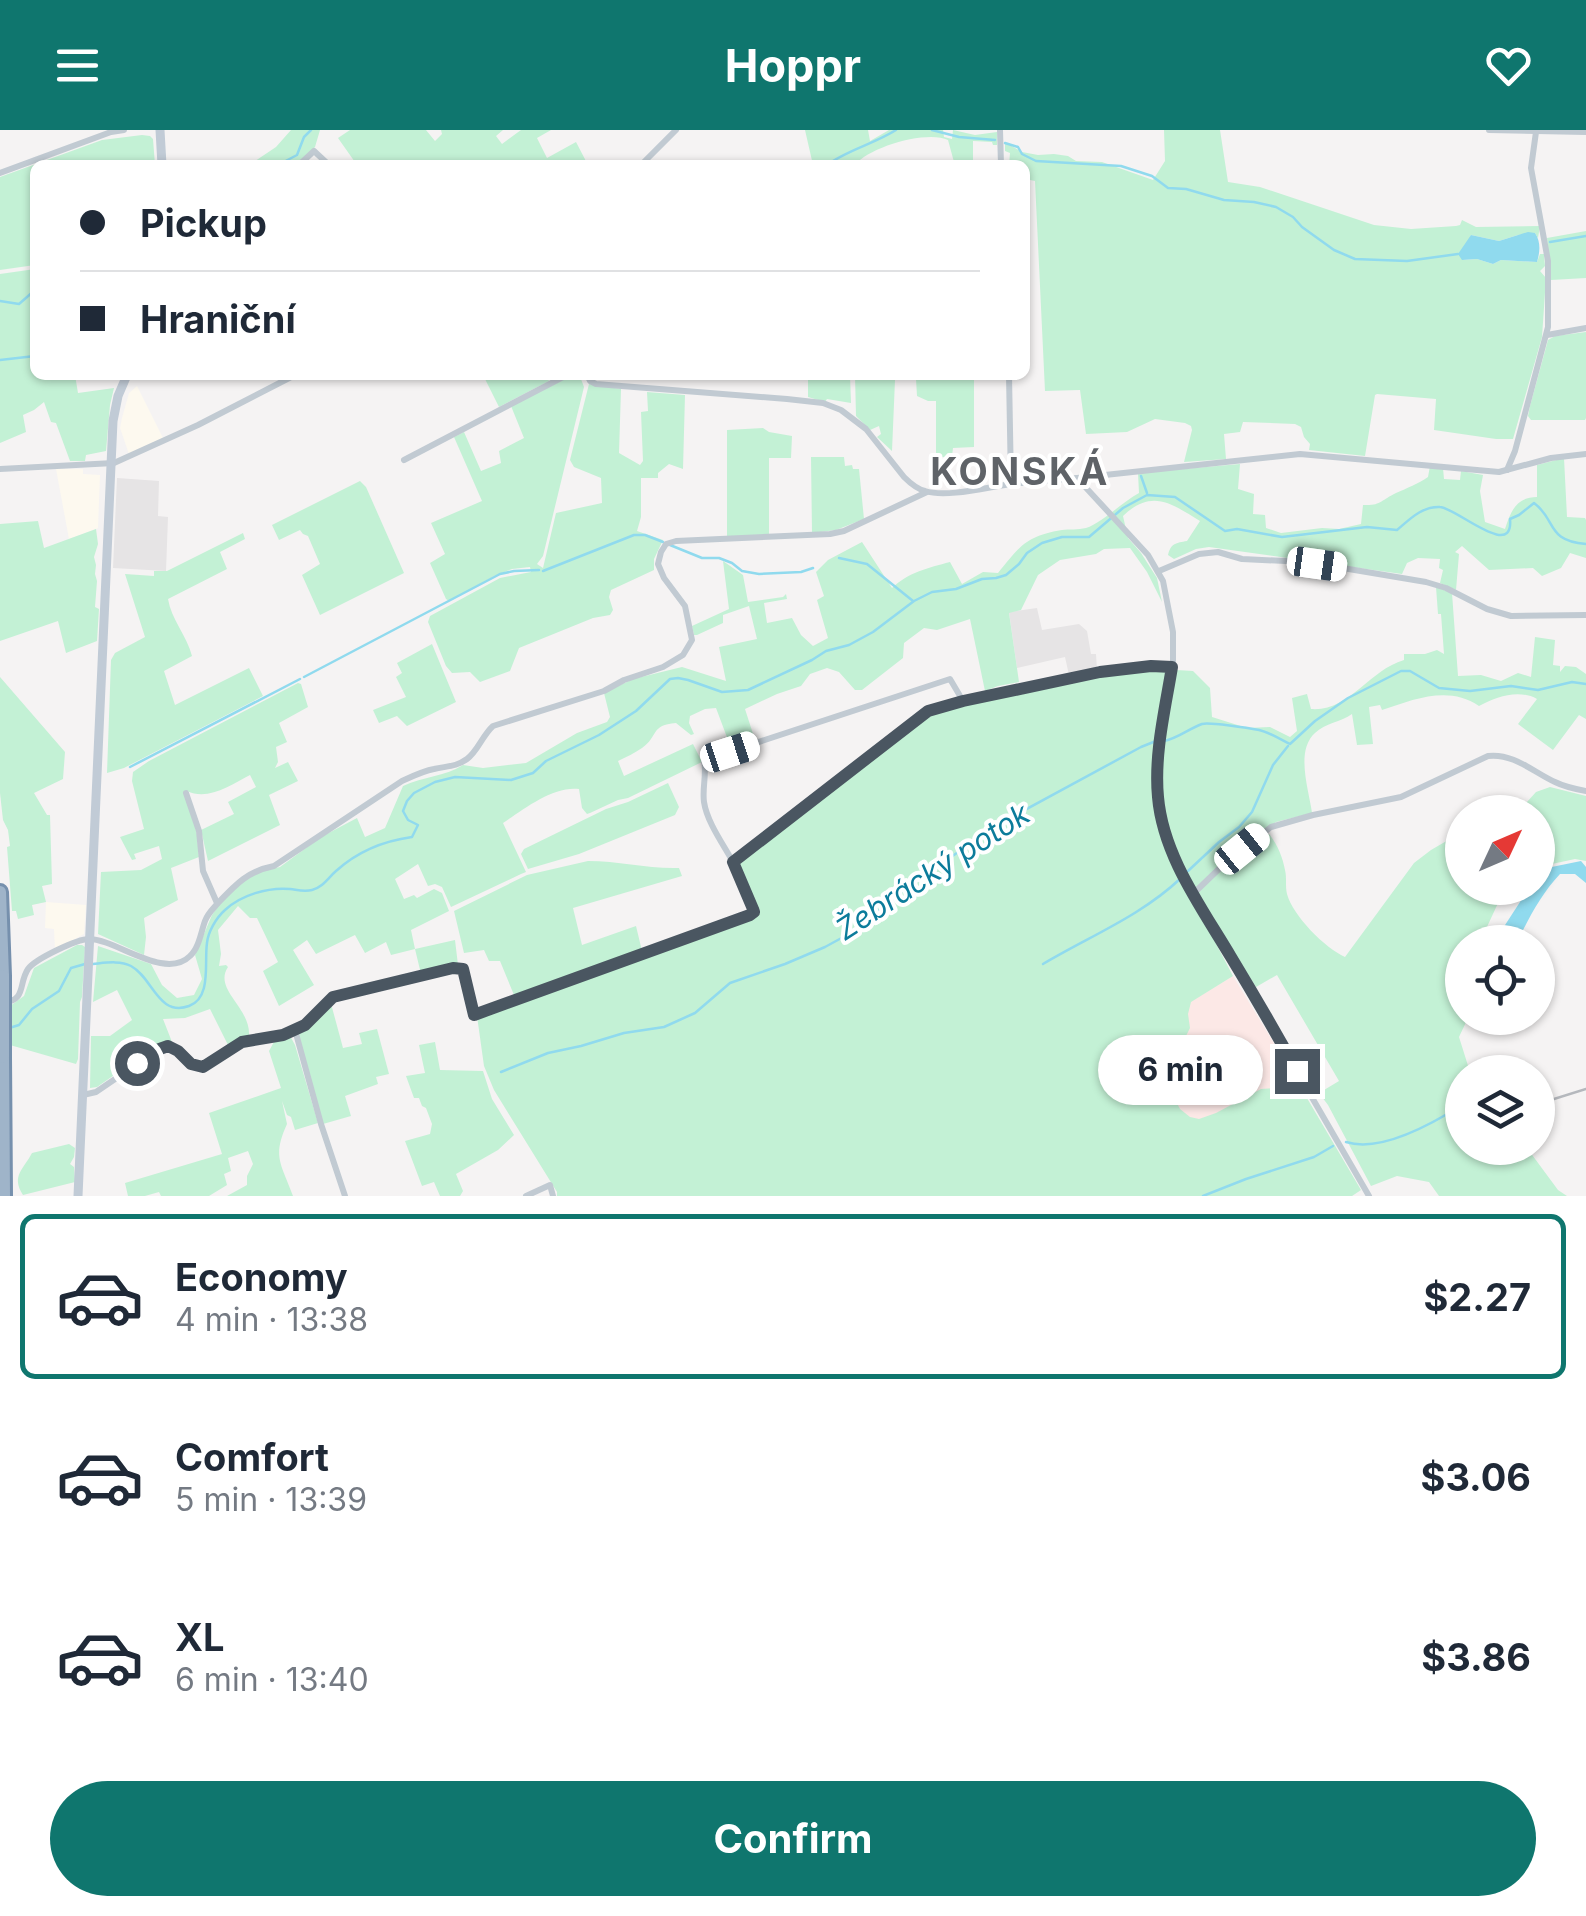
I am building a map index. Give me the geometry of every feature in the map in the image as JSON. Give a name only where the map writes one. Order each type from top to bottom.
[{"type":"highway","points":[[0,892],[4,1196]]},
{"type":"main road","points":[[160,130],[162,160]]},
{"type":"main road","points":[[78,1196],[110,464],[115,404],[126,380]]},
{"type":"street","points":[[35,160],[124,130]]},
{"type":"street","points":[[646,160],[676,130]]},
{"type":"street","points":[[1000,130],[1001,160]]},
{"type":"street","points":[[1489,130],[1586,132]]},
{"type":"street","points":[[1507,470],[1546,335],[1548,260],[1532,168],[1536,132]]},
{"type":"street","points":[[304,160],[314,151],[324,160]]},
{"type":"street","points":[[0,173],[30,162]]},
{"type":"street","points":[[1546,335],[1586,328]]},
{"type":"street","points":[[0,469],[110,464],[134,456],[284,380]]},
{"type":"street","points":[[404,460],[560,380]]},
{"type":"street","points":[[589,380],[596,384],[787,398],[832,406],[866,430],[904,477],[927,492]]},
{"type":"street","points":[[1008,380],[1011,484]]},
{"type":"street","points":[[0,1002],[12,1002],[28,969],[36,962],[77,941],[90,939],[139,957],[176,963],[194,953],[207,915],[242,878],[274,866],[386,790],[420,773],[454,767],[474,753],[493,726],[604,691],[683,655],[692,640],[685,606],[658,564],[666,544],[830,534],[927,492],[1300,454],[1491,472],[1586,454]]},
{"type":"street","points":[[1078,478],[1148,555],[1163,581],[1172,632],[1172,667],[1158,758],[1158,798],[1166,836],[1195,895],[1369,1196]]},
{"type":"street","points":[[1158,572],[1200,554],[1218,552],[1242,559],[1306,562],[1426,582],[1511,616],[1586,614]]},
{"type":"street","points":[[733,862],[928,711],[1100,672],[1172,667]]},
{"type":"street","points":[[83,1095],[96,1092],[162,1047],[174,1048],[191,1064],[203,1067],[242,1042],[295,1030],[313,1020],[333,997],[453,968],[463,969],[474,1015],[750,915],[754,912],[733,862],[706,812],[704,760],[950,679],[963,701]]},
{"type":"street","points":[[1195,895],[1223,865],[1272,827],[1402,797],[1488,756],[1514,759],[1558,784],[1586,791]]},
{"type":"street","points":[[186,793],[199,832],[203,871],[217,904]]},
{"type":"street","points":[[295,1030],[345,1196]]},
{"type":"street","points":[[526,1196],[550,1184],[553,1196]]},
{"type":"shaded area","points":[[137,386],[163,438],[129,454],[120,428],[129,393]]},
{"type":"shaded area","points":[[56,469],[83,469],[83,474],[100,475],[98,528],[69,539]]},
{"type":"shaded area","points":[[117,478],[159,481],[158,516],[168,517],[166,571],[113,568]]},
{"type":"shaded area","points":[[1037,608],[1042,630],[1079,624],[1087,631],[1091,654],[1096,654],[1097,670],[1069,675],[1065,657],[1017,668],[1009,612]]},
{"type":"shaded area","points":[[46,902],[86,905],[84,934],[55,950],[54,929],[45,928]]},
{"type":"shaded area","points":[[1233,976],[1294,1076],[1189,1138],[1130,1038]]},
{"type":"green space","points":[[291,130],[320,130],[315,147],[301,160],[256,160]]},
{"type":"green space","points":[[350,130],[426,130],[435,141],[441,130],[503,130],[496,136],[502,144],[521,130],[551,130],[537,138],[547,158],[576,142],[585,160],[353,160],[338,138]]},
{"type":"green space","points":[[805,130],[868,130],[870,141],[889,130],[943,130],[944,137],[952,139],[953,130],[975,135],[997,132],[997,145],[973,141],[973,160],[953,160],[948,140],[927,137],[885,147],[860,160],[812,160]]},
{"type":"green space","points":[[1164,130],[1220,130],[1228,182],[1260,187],[1374,225],[1411,229],[1456,226],[1462,220],[1476,227],[1540,226],[1538,238],[1535,233],[1499,241],[1471,235],[1463,260],[1493,264],[1501,260],[1537,262],[1540,254],[1544,254],[1545,266],[1540,271],[1546,278],[1542,337],[1513,439],[1434,430],[1436,399],[1377,394],[1365,456],[1309,450],[1301,427],[1295,424],[1243,422],[1240,432],[1224,434],[1226,459],[1184,462],[1192,430],[1185,423],[1155,419],[1127,432],[1086,434],[1080,390],[1045,391],[1035,181],[1030,180],[1030,160],[1009,160],[1005,142],[1022,152],[1102,162],[1153,180],[1165,161]]},
{"type":"green space","points":[[150,136],[155,160],[47,160],[102,140]]},
{"type":"green space","points":[[30,166],[30,266],[0,270],[0,177]]},
{"type":"green space","points":[[1586,231],[1586,278],[1551,280],[1547,238]]},
{"type":"green space","points":[[30,270],[30,380],[76,380],[78,393],[114,388],[106,451],[86,455],[85,461],[70,461],[44,402],[23,415],[26,432],[0,443],[0,274]]},
{"type":"green space","points":[[1586,332],[1585,420],[1531,420],[1530,406],[1548,340]]},
{"type":"green space","points":[[486,380],[548,380],[549,381],[499,407]]},
{"type":"green space","points":[[563,380],[581,380],[584,387],[543,556],[537,564],[543,568],[556,513],[602,503],[601,478],[574,467],[570,460],[589,384],[621,389],[619,453],[640,465],[641,412],[648,411],[647,392],[685,395],[683,469],[669,464],[658,473],[658,478],[641,478],[637,531],[663,540],[654,559],[654,570],[611,590],[610,615],[519,648],[510,671],[480,682],[470,672],[452,673],[446,666],[428,622],[430,616],[500,578],[531,572],[530,567],[494,576],[449,601],[430,563],[445,554],[431,523],[482,501],[454,437],[464,432],[481,471],[501,463],[499,451],[524,438],[511,406]]},
{"type":"green space","points":[[808,380],[850,380],[851,403],[808,397]]},
{"type":"green space","points":[[855,380],[895,380],[892,451],[877,437],[881,434],[879,426],[870,430],[856,416]]},
{"type":"green space","points":[[916,380],[974,380],[974,447],[953,448],[952,456],[936,458],[936,401],[917,396]]},
{"type":"green space","points":[[763,428],[792,436],[791,458],[769,458],[769,535],[727,537],[727,430]]},
{"type":"green space","points":[[811,457],[844,457],[845,466],[859,469],[864,519],[836,530],[812,533]]},
{"type":"green space","points":[[1564,458],[1567,517],[1586,520],[1586,558],[1570,553],[1561,568],[1542,576],[1533,568],[1489,570],[1462,546],[1455,552],[1459,554],[1456,590],[1440,583],[1440,559],[1418,558],[1407,563],[1402,574],[1209,547],[1174,559],[1168,555],[1171,548],[1187,541],[1200,521],[1162,502],[1133,507],[1123,516],[1128,538],[1157,578],[1162,602],[1130,548],[1104,549],[1060,560],[1038,575],[1021,610],[1009,613],[1019,682],[985,691],[970,619],[937,630],[924,628],[904,643],[903,658],[862,690],[855,690],[839,672],[827,668],[810,674],[801,686],[745,709],[755,740],[731,748],[716,708],[690,716],[694,734],[691,735],[676,723],[662,726],[642,748],[618,761],[624,776],[693,744],[702,762],[587,814],[579,789],[559,791],[529,805],[503,823],[526,872],[451,907],[442,887],[428,886],[418,864],[395,879],[404,899],[414,895],[417,898],[434,889],[442,893],[449,911],[411,930],[415,949],[391,955],[386,942],[365,953],[355,935],[316,954],[307,940],[293,950],[314,985],[279,1006],[263,971],[278,962],[257,918],[250,918],[238,906],[218,930],[219,966],[228,967],[225,983],[244,1016],[249,1036],[229,1047],[210,1009],[185,1018],[163,1019],[172,1042],[159,1044],[90,1088],[91,1036],[110,1036],[132,1020],[117,990],[93,1002],[98,946],[151,964],[162,985],[177,998],[194,995],[202,979],[195,955],[212,915],[242,881],[280,867],[321,837],[357,818],[365,837],[385,828],[403,786],[463,765],[483,768],[526,763],[577,733],[607,722],[610,717],[604,693],[633,679],[682,667],[726,681],[719,647],[757,639],[749,606],[723,615],[723,623],[697,635],[692,626],[729,609],[723,561],[743,575],[748,602],[786,594],[787,599],[764,603],[767,623],[792,618],[813,646],[828,638],[817,600],[824,596],[816,572],[828,560],[862,542],[892,588],[912,574],[950,562],[962,584],[983,572],[998,573],[1032,539],[1099,522],[1139,493],[1138,473],[1240,464],[1238,489],[1254,494],[1253,514],[1265,515],[1266,528],[1281,533],[1361,524],[1363,505],[1377,503],[1420,482],[1428,477],[1430,466],[1443,468],[1444,479],[1460,480],[1461,471],[1483,475],[1480,491],[1485,522],[1505,529],[1519,502],[1537,497],[1537,465]]},
{"type":"green space","points":[[360,481],[404,573],[320,615],[302,575],[320,564],[308,536],[300,530],[279,540],[272,525]]},
{"type":"green space","points":[[38,521],[44,548],[96,529],[97,641],[66,653],[58,621],[0,641],[0,524]]},
{"type":"green space","points":[[243,533],[245,539],[220,552],[227,569],[168,599],[192,656],[164,671],[175,705],[249,668],[263,696],[124,768],[107,773],[111,660],[115,653],[145,637],[125,574],[154,576],[154,571],[167,571]]},
{"type":"green space","points":[[1436,587],[1452,593],[1458,676],[1481,675],[1501,681],[1518,673],[1531,677],[1535,637],[1555,640],[1553,665],[1560,666],[1560,672],[1565,666],[1586,674],[1586,719],[1579,715],[1553,750],[1518,724],[1537,699],[1523,694],[1493,699],[1479,706],[1444,695],[1382,710],[1380,705],[1369,707],[1373,744],[1357,745],[1352,714],[1315,733],[1304,760],[1312,813],[1276,822],[1260,832],[1260,841],[1269,834],[1277,846],[1287,894],[1296,912],[1319,939],[1345,957],[1414,863],[1445,842],[1445,905],[1497,905],[1488,925],[1445,925],[1445,1035],[1460,1035],[1465,1055],[1445,1055],[1445,1165],[1540,1165],[1567,1196],[1439,1196],[1429,1182],[1397,1176],[1371,1186],[1319,1093],[1339,1081],[1277,975],[1256,987],[1220,930],[1212,936],[1233,976],[1191,1002],[1190,1028],[1159,1062],[1160,1071],[1180,1109],[1199,1119],[1294,1076],[1361,1190],[1352,1196],[557,1196],[494,1090],[484,1066],[477,1016],[757,914],[739,862],[929,714],[1095,677],[1153,670],[1193,671],[1210,688],[1212,717],[1247,728],[1270,727],[1290,737],[1297,731],[1292,698],[1307,694],[1311,709],[1324,708],[1337,704],[1380,672],[1404,660],[1404,654],[1437,650],[1444,654]]},
{"type":"green space","points":[[432,644],[456,702],[407,726],[397,716],[379,723],[373,710],[406,697],[396,677],[402,673],[397,663]]},
{"type":"green space","points":[[0,677],[65,752],[63,779],[34,793],[50,815],[52,884],[42,886],[46,902],[32,905],[34,915],[18,919],[16,911],[12,911],[7,847],[10,846],[0,793]]},
{"type":"green space","points":[[298,683],[308,707],[279,723],[287,742],[276,747],[275,768],[288,762],[298,781],[269,795],[280,825],[208,861],[201,830],[234,814],[228,802],[256,787],[250,775],[211,793],[187,791],[199,857],[171,868],[178,900],[144,918],[144,955],[98,934],[101,872],[141,870],[162,859],[159,846],[134,854],[136,859],[132,860],[120,837],[144,829],[133,772]]},
{"type":"green space","points":[[668,783],[679,807],[675,815],[579,854],[528,869],[521,854],[524,849]]},
{"type":"green space","points":[[1550,787],[1586,796],[1586,861],[1555,863],[1555,795],[1533,795]]},
{"type":"green space","points":[[588,861],[679,868],[682,876],[573,908],[582,945],[636,926],[642,951],[517,996],[500,961],[489,961],[484,950],[464,953],[454,911],[527,875]]},
{"type":"green space","points":[[455,940],[458,965],[421,974],[415,949]]},
{"type":"green space","points":[[77,945],[85,947],[76,1064],[10,1045],[10,1006],[24,996],[34,968]]},
{"type":"green space","points":[[330,1000],[343,1048],[362,1044],[359,1033],[377,1029],[389,1074],[376,1077],[378,1084],[345,1096],[351,1116],[323,1124],[299,1036],[300,1030]]},
{"type":"green space","points":[[289,1034],[318,1123],[295,1130],[282,1101],[287,1124],[279,1153],[293,1196],[227,1196],[247,1185],[253,1164],[248,1151],[228,1158],[231,1171],[224,1174],[227,1185],[209,1196],[161,1196],[159,1192],[128,1196],[125,1183],[222,1154],[209,1113],[281,1088],[269,1051],[275,1040]]},
{"type":"green space","points":[[435,1042],[440,1070],[483,1071],[492,1099],[514,1135],[498,1150],[456,1174],[463,1191],[460,1196],[440,1196],[434,1182],[422,1186],[405,1141],[430,1134],[432,1124],[426,1108],[419,1098],[414,1098],[406,1076],[425,1073],[419,1045]]},
{"type":"green space","points":[[69,1144],[75,1148],[70,1164],[74,1167],[75,1182],[23,1195],[18,1178],[32,1153]]},
{"type":"water","points":[[1535,233],[1538,240],[1537,262],[1501,260],[1493,264],[1462,260],[1458,254],[1471,235],[1499,241]]},
{"type":"water","points":[[1581,861],[1586,867],[1586,883],[1575,874],[1560,874],[1555,880],[1555,866]]},
{"type":"water","points":[[1518,905],[1537,905],[1526,925],[1505,925]]},
{"type":"waterway","points":[[288,160],[297,155],[311,130]]},
{"type":"waterway","points":[[835,160],[896,130]]},
{"type":"waterway","points":[[932,130],[995,140]]},
{"type":"waterway","points":[[1005,143],[1018,147],[1022,154],[1036,161],[1121,166],[1152,176],[1168,188],[1276,207],[1334,250],[1355,259],[1407,261],[1458,254]]},
{"type":"waterway","points":[[1550,242],[1586,236]]},
{"type":"waterway","points":[[0,301],[19,304],[30,294]]},
{"type":"waterway","points":[[0,360],[30,357]]},
{"type":"waterway","points":[[1141,476],[1147,493]]},
{"type":"waterway","points":[[93,964],[117,962],[131,966],[170,1006],[189,1006],[204,988],[208,939],[225,910],[264,891],[316,889],[362,853],[412,837],[418,825],[408,820],[403,811],[414,793],[455,777],[511,780],[533,773],[546,761],[599,735],[636,711],[670,679],[688,680],[722,692],[748,690],[826,651],[849,645],[932,592],[1006,575],[1042,543],[1062,537],[1089,537],[1123,508],[1147,495],[1175,497],[1225,531],[1237,529],[1282,537],[1367,527],[1397,530],[1433,507],[1447,509],[1482,529],[1503,535],[1509,531],[1510,519],[1534,503],[1564,539],[1586,544]]},
{"type":"waterway","points":[[543,571],[634,535],[663,542]]},
{"type":"waterway","points":[[670,545],[759,574],[813,568]]},
{"type":"waterway","points":[[839,558],[867,564],[913,601]]},
{"type":"waterway","points":[[304,677],[500,574],[539,570]]},
{"type":"waterway","name":"Žebrácký potok","points":[[1164,741],[1206,724],[1259,730],[1290,744],[1348,698],[1401,671],[1410,671],[1439,688],[1470,691],[1511,686],[1538,690],[1572,682],[1586,684]]},
{"type":"waterway","points":[[130,767],[300,679]]},
{"type":"waterway","name":"Žebrácký potok","points":[[501,1072],[548,1053],[664,1027],[695,1013],[730,983],[785,964],[858,929],[903,890],[999,824],[1156,741]]},
{"type":"waterway","points":[[1188,871],[1252,812],[1273,765],[1288,746]]},
{"type":"waterway","points":[[1043,964],[1132,915],[1181,878]]},
{"type":"waterway","points":[[6,1029],[19,1025],[32,1009],[59,991],[71,968],[85,964]]},
{"type":"waterway","points":[[1346,1142],[1375,1144],[1390,1140],[1445,1115]]},
{"type":"waterway","points":[[1203,1196],[1314,1157],[1333,1146]]},
{"type":"railway","points":[[1555,1099],[1586,1089]]},
{"type":"district","name":"KONSKÁ","points":[[1020,472]]},
{"type":"route","points":[[137,1063],[168,1046],[191,1064],[208,1066],[242,1042],[272,1038],[305,1025],[330,998],[453,968],[463,969],[474,1015],[750,915],[754,912],[733,862],[928,711],[1062,679],[1151,666],[1172,667],[1157,777],[1161,819],[1171,850],[1297,1071]]}]
